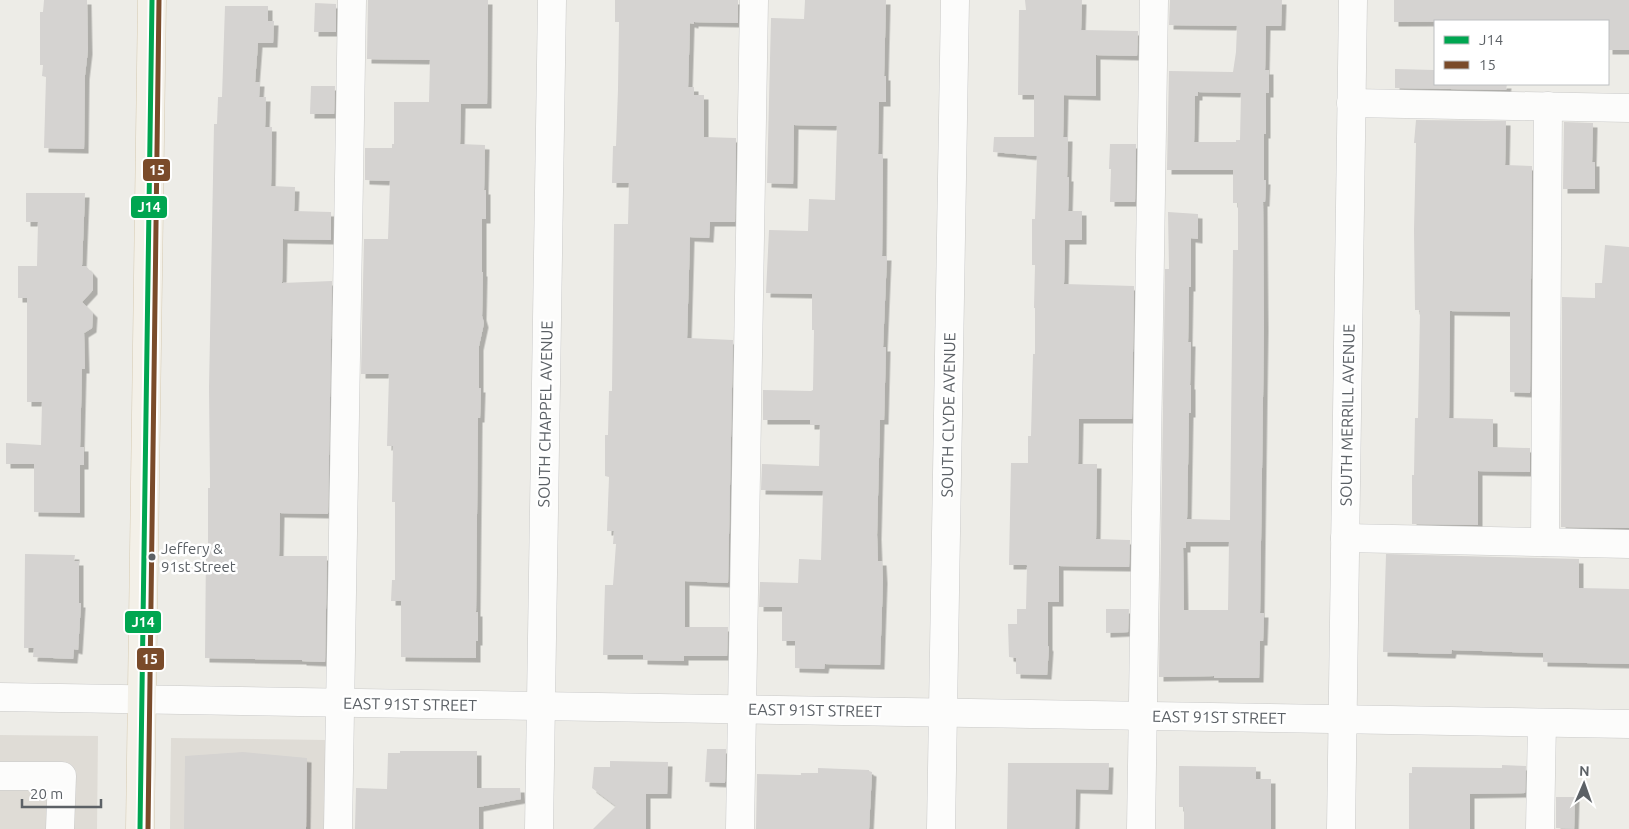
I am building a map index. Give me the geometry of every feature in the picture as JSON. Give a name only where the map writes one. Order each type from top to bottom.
[{"type":"main road","points":[[140,829],[152,0]]},
{"type":"street","points":[[338,829],[352,0]]},
{"type":"street","name":"SOUTH CHAPPEL AVENUE","points":[[539,829],[552,0]]},
{"type":"street","points":[[740,829],[754,0]]},
{"type":"street","name":"SOUTH CLYDE AVENUE","points":[[941,829],[955,0]]},
{"type":"street","points":[[1141,829],[1154,0]]},
{"type":"street","name":"SOUTH MERRILL AVENUE","points":[[1341,829],[1353,0]]},
{"type":"street","points":[[1351,103],[1629,108]]},
{"type":"street","points":[[1545,542],[1548,106]]},
{"type":"street","points":[[1345,538],[1629,544]]},
{"type":"street","name":"EAST 91ST STREET","points":[[0,697],[1629,724]]},
{"type":"street","points":[[1540,829],[1542,723]]},
{"type":"street","points":[[0,776],[62,776],[60,829]]},
{"type":"shaded area","points":[[0,735],[98,736],[97,829],[0,829]]},
{"type":"shaded area","points":[[171,738],[327,740],[326,829],[170,829]]},
{"type":"building","points":[[44,0],[87,0],[88,50],[85,75],[84,149],[44,148],[46,77],[42,76],[43,65],[40,65],[40,12],[43,12]]},
{"type":"building","points":[[368,0],[488,0],[487,104],[461,104],[460,144],[485,145],[484,190],[486,190],[486,219],[482,219],[482,316],[484,323],[479,346],[479,388],[481,388],[480,418],[478,418],[476,612],[478,612],[478,641],[476,641],[476,658],[401,657],[401,601],[391,601],[392,580],[395,580],[395,502],[392,502],[393,446],[387,446],[389,374],[361,374],[364,239],[388,239],[390,181],[365,180],[365,148],[392,148],[392,144],[394,144],[394,102],[429,102],[430,60],[367,59]]},
{"type":"building","points":[[615,0],[738,0],[738,23],[690,23],[688,87],[694,87],[694,95],[704,95],[704,137],[736,138],[735,222],[710,222],[709,238],[690,237],[687,338],[733,340],[728,583],[685,581],[685,627],[728,627],[727,656],[684,656],[684,661],[643,660],[643,655],[603,655],[605,585],[613,585],[616,544],[613,544],[614,531],[607,531],[609,477],[605,476],[605,435],[608,435],[609,391],[612,391],[614,224],[628,224],[629,183],[612,183],[613,146],[616,146],[618,89],[619,22],[615,22]]},
{"type":"building","points":[[805,0],[886,0],[884,76],[886,76],[886,102],[879,102],[878,154],[883,154],[882,256],[887,256],[883,347],[886,347],[884,420],[880,420],[877,535],[878,561],[882,561],[883,579],[880,665],[825,664],[824,669],[795,668],[795,641],[782,641],[782,607],[759,607],[760,582],[798,583],[799,559],[821,560],[823,491],[761,490],[762,464],[819,466],[820,425],[810,425],[810,420],[763,420],[763,390],[813,390],[814,330],[812,330],[812,294],[766,293],[769,230],[808,231],[809,199],[835,200],[837,126],[794,125],[793,184],[767,183],[771,18],[804,19]]},
{"type":"building","points":[[1025,0],[1082,0],[1081,30],[1138,31],[1137,56],[1096,55],[1096,96],[1064,95],[1063,137],[1068,137],[1068,211],[1082,211],[1082,240],[1065,240],[1064,284],[1134,286],[1132,419],[1079,419],[1078,464],[1097,464],[1096,539],[1130,540],[1129,567],[1059,566],[1059,602],[1048,602],[1049,647],[1047,675],[1016,674],[1016,658],[1009,657],[1008,624],[1017,624],[1017,609],[1026,609],[1027,565],[1009,565],[1011,463],[1028,463],[1028,436],[1031,436],[1033,354],[1035,354],[1035,265],[1032,265],[1032,219],[1035,219],[1037,156],[993,152],[994,137],[1034,137],[1034,95],[1018,95],[1019,10],[1026,10]]},
{"type":"building","points":[[1170,0],[1282,0],[1281,26],[1266,26],[1265,70],[1269,70],[1269,93],[1266,93],[1266,134],[1264,134],[1264,180],[1266,180],[1265,202],[1263,202],[1264,326],[1260,613],[1264,613],[1263,641],[1260,641],[1259,678],[1214,678],[1214,676],[1159,677],[1165,269],[1169,269],[1168,212],[1198,214],[1198,239],[1191,238],[1191,287],[1189,287],[1188,342],[1191,342],[1191,413],[1189,413],[1187,519],[1230,520],[1233,250],[1238,250],[1238,203],[1233,203],[1233,170],[1167,170],[1169,71],[1233,72],[1237,26],[1169,25]],"holes":[[[1198,92],[1241,93],[1240,140],[1236,140],[1236,142],[1194,142],[1195,96],[1198,96]],[[1186,542],[1229,542],[1228,610],[1184,610],[1183,548],[1186,548]]]},
{"type":"building","points":[[1394,0],[1629,0],[1629,50],[1609,50],[1609,20],[1434,20],[1434,22],[1394,22]]},
{"type":"building","points":[[315,3],[336,4],[336,32],[314,32]]},
{"type":"building","points":[[225,6],[268,6],[268,21],[274,21],[273,43],[258,43],[255,82],[260,82],[259,97],[266,97],[265,127],[272,127],[271,186],[295,187],[294,211],[331,212],[331,240],[283,239],[282,283],[332,281],[328,514],[280,513],[279,556],[327,556],[325,662],[205,658],[206,546],[208,546],[208,488],[210,488],[209,388],[214,124],[217,124],[218,97],[222,97]]},
{"type":"building","points":[[1395,69],[1434,70],[1434,85],[1507,85],[1506,90],[1395,88]]},
{"type":"building","points":[[311,86],[335,86],[334,114],[310,114]]},
{"type":"building","points":[[1416,120],[1506,121],[1505,165],[1532,166],[1530,393],[1510,392],[1510,312],[1450,311],[1449,418],[1493,419],[1493,447],[1530,448],[1530,472],[1478,471],[1478,525],[1412,524],[1415,418],[1418,418],[1420,310],[1415,310],[1416,143],[1414,143]]},
{"type":"building","points":[[1564,122],[1593,123],[1592,162],[1595,162],[1595,189],[1563,189]]},
{"type":"building","points":[[1110,144],[1136,144],[1135,202],[1110,202]]},
{"type":"building","points":[[26,193],[85,193],[82,266],[86,266],[93,274],[93,290],[82,302],[93,313],[92,328],[84,333],[85,369],[82,369],[80,447],[84,447],[84,465],[80,465],[80,513],[34,512],[34,464],[6,464],[6,443],[41,445],[42,402],[27,402],[27,298],[18,298],[18,266],[37,266],[38,222],[26,222]]},
{"type":"building","points":[[1605,245],[1629,247],[1629,528],[1561,527],[1562,297],[1595,298],[1595,283],[1602,283]]},
{"type":"building","points":[[25,554],[75,555],[74,561],[79,561],[79,603],[81,603],[78,650],[74,649],[73,659],[33,657],[34,648],[24,648]]},
{"type":"building","points":[[1386,554],[1579,559],[1579,588],[1629,589],[1629,664],[1543,662],[1543,653],[1452,650],[1451,654],[1383,652]]},
{"type":"building","points":[[1106,609],[1129,609],[1128,632],[1106,633]]},
{"type":"building","points":[[707,749],[726,749],[725,783],[705,782]]},
{"type":"building","points":[[400,751],[477,751],[477,788],[520,788],[521,799],[479,807],[479,829],[355,829],[356,788],[387,789],[388,753],[400,753]]},
{"type":"building","points":[[243,752],[307,758],[306,829],[184,829],[185,756]]},
{"type":"building","points":[[610,761],[668,762],[667,794],[646,794],[646,829],[593,829],[616,806],[592,788],[594,767],[610,767]]},
{"type":"building","points":[[1008,763],[1109,763],[1108,790],[1076,789],[1075,829],[1007,829]]},
{"type":"building","points":[[1502,765],[1526,766],[1525,793],[1470,794],[1470,829],[1409,829],[1409,773],[1412,773],[1412,767],[1502,768]]},
{"type":"building","points":[[1179,766],[1256,767],[1256,779],[1271,779],[1271,829],[1184,829],[1184,807],[1179,807]]},
{"type":"building","points":[[818,768],[869,770],[872,772],[869,829],[756,829],[757,774],[801,775],[801,773],[818,773]]},
{"type":"building","points":[[1556,797],[1575,797],[1574,829],[1556,828]]},
{"type":"transit line","name":"J14","points":[[140,829],[152,0]]},
{"type":"transit line","name":"15","points":[[148,829],[159,0]]},
{"type":"place","name":"Jeffery & 91st Street","points":[[152,557]]}]
